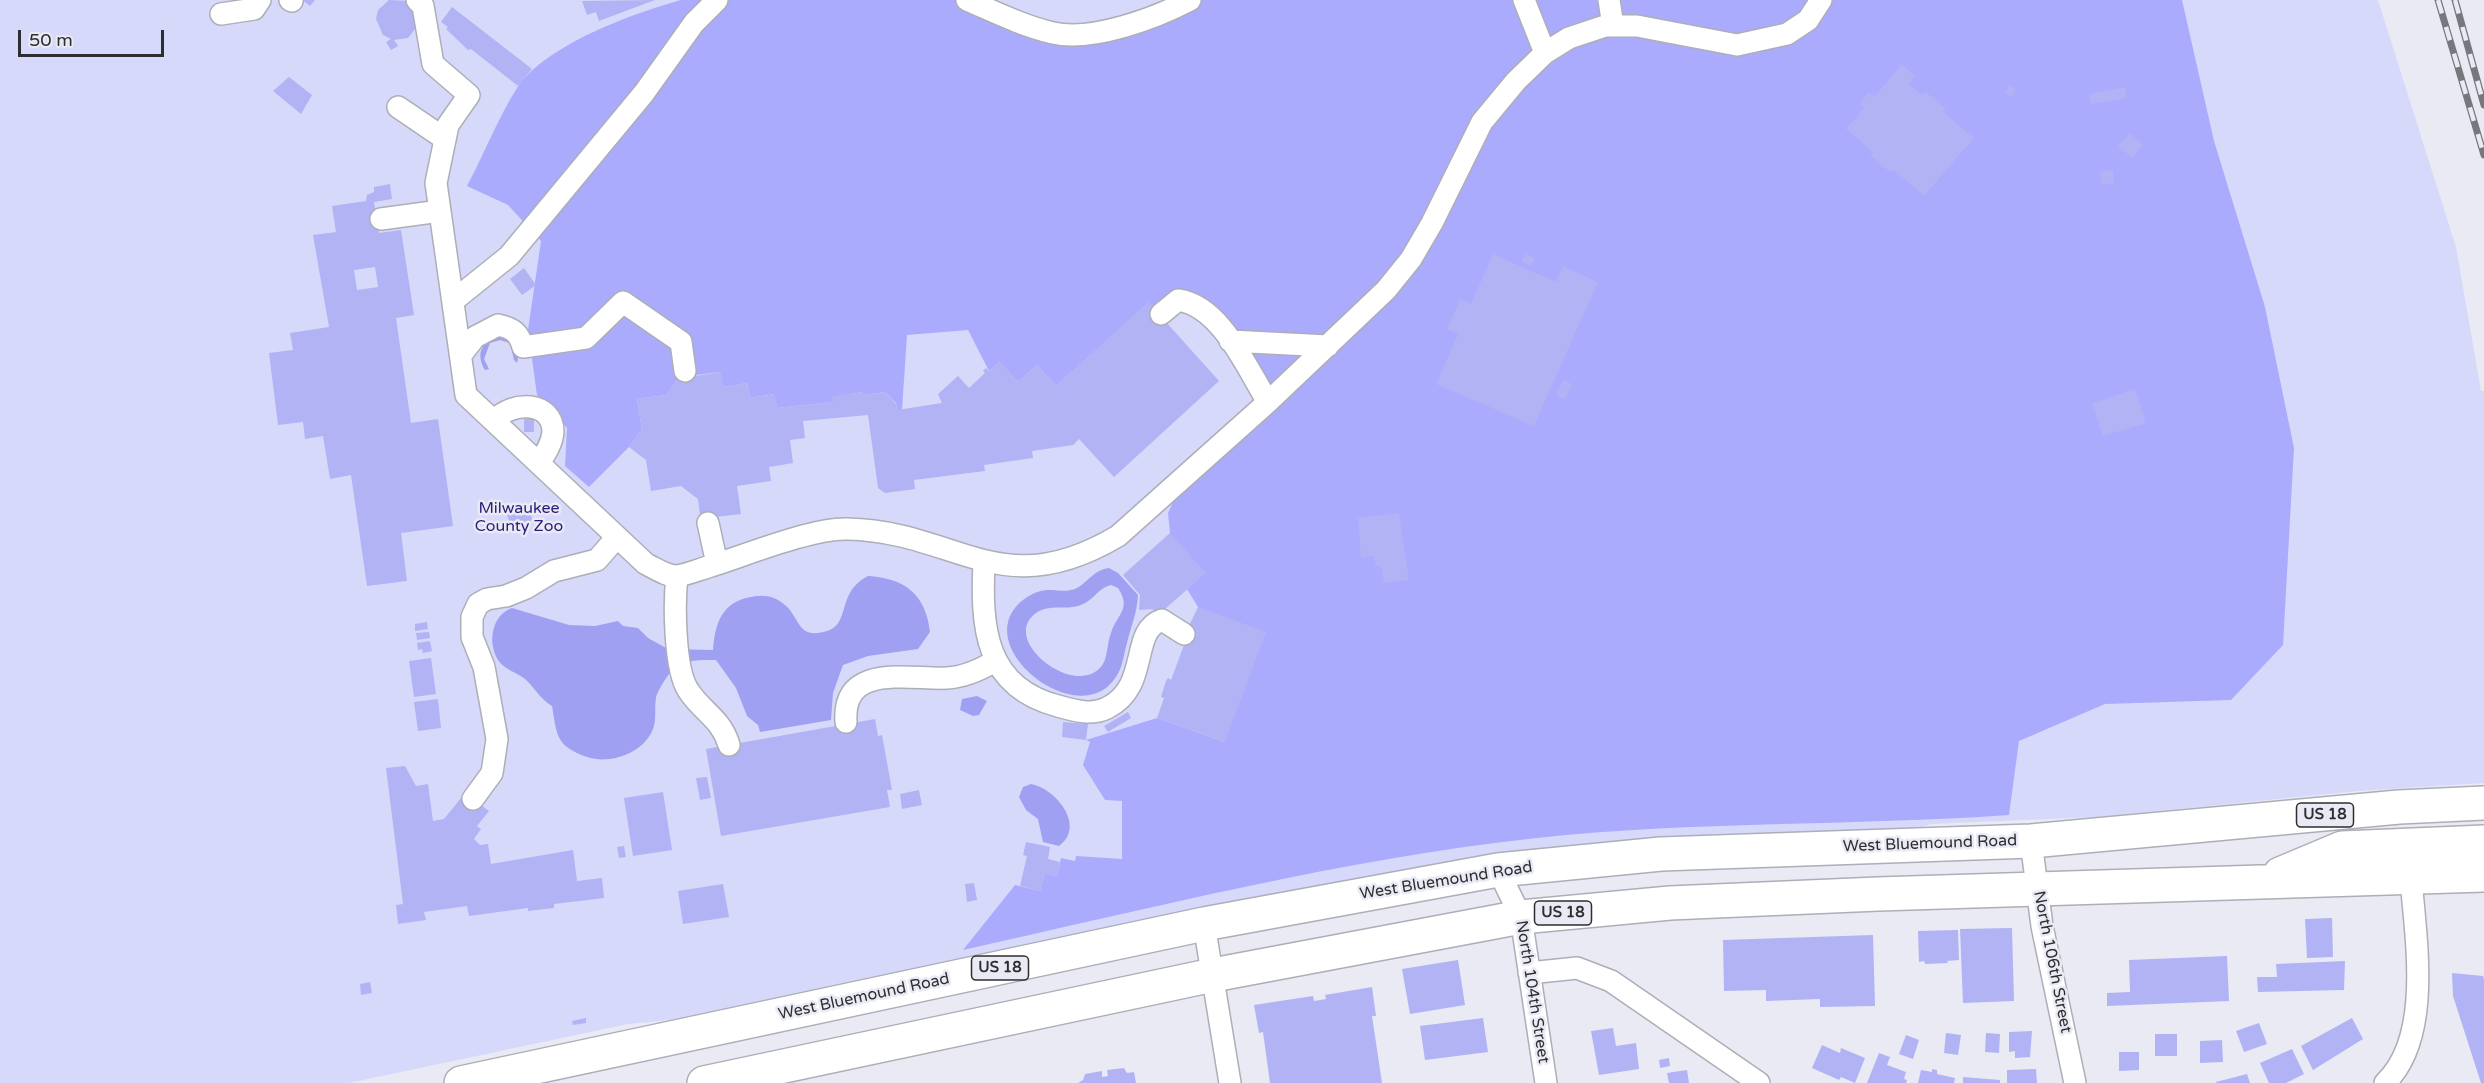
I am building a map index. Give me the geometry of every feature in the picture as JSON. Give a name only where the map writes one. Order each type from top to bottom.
[{"type":"main road","name":"West Bluemound Road","points":[[461,1083],[1204,924],[1498,870],[1662,854],[2031,841],[2399,807],[2484,803]]},
{"type":"main road","points":[[2409,860],[2484,842]]},
{"type":"main road","name":"US 18","points":[[704,1083],[1213,975],[1521,917],[1670,903],[2259,882],[2342,848],[2409,860]]},
{"type":"main road","points":[[2409,860],[2484,875]]},
{"type":"street","points":[[221,14],[254,9],[260,0]]},
{"type":"street","points":[[417,0],[423,6],[433,64],[469,95],[448,125],[436,183],[466,395],[646,564],[677,576],[815,534],[845,528],[891,533],[999,566],[1034,566],[1064,562],[1089,553],[1118,536],[1268,402],[1386,290],[1411,259],[1432,223],[1482,122],[1516,81],[1545,53],[1569,38],[1613,26],[1637,26],[1737,45],[1787,34],[1808,20],[1821,0]]},
{"type":"street","points":[[453,301],[509,256],[644,93],[694,23],[717,0]]},
{"type":"street","points":[[967,0],[1026,25],[1056,34],[1118,28],[1158,17],[1190,0]]},
{"type":"street","points":[[1524,0],[1545,53]]},
{"type":"street","points":[[1609,0],[1613,26]]},
{"type":"street","points":[[398,107],[445,139]]},
{"type":"street","points":[[381,219],[440,211]]},
{"type":"street","points":[[1161,314],[1178,300],[1192,302],[1207,310],[1230,341],[1268,402]]},
{"type":"street","points":[[461,355],[476,337],[498,325],[513,330],[520,336],[523,347],[586,338],[623,302],[681,342],[685,370]]},
{"type":"street","points":[[1230,341],[1328,346]]},
{"type":"street","points":[[494,421],[501,412],[512,406],[540,410],[549,419],[553,431],[549,447],[540,464]]},
{"type":"street","points":[[708,523],[717,564]]},
{"type":"street","points":[[473,799],[492,773],[497,740],[484,667],[472,637],[472,617],[478,604],[487,599],[506,596],[526,588],[554,571],[597,560],[617,537]]},
{"type":"street","points":[[984,562],[982,599],[985,628],[995,661],[1010,681],[1027,694],[1051,704],[1092,712],[1106,709],[1128,693],[1136,674],[1147,629],[1154,622],[1162,620],[1184,634]]},
{"type":"street","points":[[677,576],[674,612],[683,675],[689,692],[719,723],[729,745]]},
{"type":"street","points":[[846,722],[847,703],[851,694],[869,680],[898,677],[950,678],[965,675],[995,661]]},
{"type":"street","name":"North 106th Street","points":[[2031,841],[2038,890],[2075,1083]]},
{"type":"street","points":[[2385,1083],[2400,1067],[2413,1030],[2415,939],[2409,860]]},
{"type":"street","name":"North 104th Street","points":[[1498,870],[1521,917],[1546,1083]]},
{"type":"street","points":[[1204,924],[1230,1083]]},
{"type":"street","points":[[1529,973],[1577,968],[1611,981],[1759,1083]]},
{"type":"green space","name":"Milwaukee County Zoo","points":[[0,0],[2378,0],[2456,247],[2481,391],[2484,391],[2484,783],[2358,791],[2097,817],[1931,824],[1917,829],[1526,851],[1434,864],[1236,902],[701,1017],[628,1024],[349,1083],[0,1083]]},
{"type":"shaded area","points":[[681,0],[967,0],[1056,34],[1190,0],[2182,0],[2214,141],[2265,307],[2294,448],[2283,645],[2231,700],[2105,704],[2019,741],[2009,815],[1655,829],[1537,838],[1464,847],[1392,858],[1248,886],[963,950],[1015,885],[1040,891],[1045,873],[1057,876],[1061,858],[1075,861],[1076,856],[1122,859],[1122,801],[1105,800],[1083,765],[1090,742],[1086,740],[1157,718],[1225,742],[1198,607],[1187,589],[1166,564],[1170,533],[1168,513],[1185,476],[1268,402],[1230,341],[1178,300],[1161,314],[1148,303],[1056,386],[1037,365],[1018,382],[999,362],[989,371],[968,330],[907,335],[902,410],[897,410],[896,403],[885,392],[863,395],[862,392],[833,397],[833,402],[777,408],[774,394],[750,398],[747,383],[723,387],[720,372],[680,377],[666,395],[637,399],[642,429],[629,447],[589,487],[565,466],[567,428],[537,395],[528,330],[541,241],[508,205],[467,186],[510,100],[530,72],[548,58],[592,33],[639,13]]},
{"type":"shaded area","points":[[501,336],[510,339],[519,353],[517,363],[514,360],[510,343],[500,340],[490,343],[484,359],[489,369],[485,370],[481,358],[482,348],[489,340]]},
{"type":"shaded area","points":[[1109,568],[1118,573],[1138,595],[1119,672],[1113,681],[1096,693],[1075,695],[1053,689],[1032,675],[1017,658],[1008,638],[1009,618],[1023,600],[1031,595],[1045,590],[1075,589],[1103,569]],"holes":[[[1111,585],[1118,588],[1124,606],[1111,633],[1103,664],[1091,674],[1077,676],[1061,672],[1046,663],[1034,651],[1027,638],[1027,625],[1036,613],[1047,608],[1075,607],[1089,601],[1106,587]]]},
{"type":"shaded area","points":[[868,576],[892,580],[911,590],[924,608],[930,632],[918,649],[868,656],[843,665],[833,693],[831,720],[760,732],[758,725],[747,716],[736,688],[716,660],[693,661],[676,666],[658,691],[653,729],[642,745],[616,758],[596,759],[577,753],[563,743],[557,732],[552,706],[525,679],[507,669],[498,660],[493,645],[492,637],[496,623],[505,612],[512,608],[569,625],[595,626],[618,621],[623,626],[638,628],[648,638],[668,649],[713,650],[718,623],[727,609],[741,600],[760,596],[769,596],[781,602],[807,632],[827,631],[839,622],[851,590]]},
{"type":"shaded area","points":[[977,696],[987,701],[979,715],[973,716],[960,710],[962,699]]},
{"type":"shaded area","points":[[1031,784],[1040,787],[1058,800],[1069,819],[1070,828],[1067,838],[1059,846],[1043,842],[1038,819],[1026,810],[1019,797],[1023,787]]},
{"type":"building","points":[[302,0],[315,0],[310,6]]},
{"type":"building","points":[[389,0],[409,1],[419,24],[408,38],[394,40],[398,46],[391,50],[386,42],[391,39],[383,35],[376,19],[378,10]]},
{"type":"building","points":[[655,0],[599,21],[596,12],[587,15],[582,1]]},
{"type":"building","points":[[452,7],[532,69],[518,86],[471,49],[468,50],[446,29],[448,27],[441,22]]},
{"type":"building","points":[[1902,64],[1915,76],[1909,84],[1922,95],[1925,91],[1946,109],[1943,112],[1974,138],[1924,196],[1894,170],[1891,173],[1870,155],[1873,152],[1846,129],[1864,108],[1859,104],[1868,93],[1875,96]]},
{"type":"building","points":[[289,77],[312,95],[301,114],[273,91]]},
{"type":"building","points":[[2009,86],[2016,89],[2012,97],[2005,93]]},
{"type":"building","points":[[2125,87],[2126,98],[2091,104],[2089,94]]},
{"type":"building","points":[[2130,133],[2143,145],[2132,158],[2118,146]]},
{"type":"building","points":[[2113,170],[2114,183],[2102,185],[2100,172]]},
{"type":"building","points":[[390,184],[392,199],[374,202],[379,233],[401,230],[414,315],[396,318],[411,423],[438,419],[453,526],[401,533],[407,581],[367,586],[351,475],[330,479],[323,436],[305,439],[303,422],[278,425],[269,353],[293,350],[290,333],[329,327],[313,235],[336,232],[332,206],[366,201],[367,195],[374,192],[374,187]],"holes":[[[375,267],[378,287],[357,290],[354,270]]]},
{"type":"building","points":[[1493,254],[1556,282],[1563,266],[1598,282],[1534,426],[1436,384],[1458,334],[1447,329],[1460,299],[1471,304]]},
{"type":"building","points":[[1525,254],[1535,258],[1531,266],[1522,262]]},
{"type":"building","points":[[524,268],[536,285],[522,295],[510,279]]},
{"type":"building","points":[[626,298],[688,344],[688,349],[691,349],[695,376],[721,372],[723,387],[747,383],[750,398],[775,394],[777,408],[833,402],[832,397],[862,392],[863,395],[885,392],[896,404],[897,410],[942,403],[938,394],[958,376],[969,388],[985,373],[983,371],[986,368],[989,371],[999,362],[1018,382],[1037,365],[1056,386],[1148,302],[1219,381],[1114,477],[1079,439],[1073,445],[1032,451],[1033,458],[984,465],[985,471],[914,480],[915,489],[885,493],[878,488],[868,415],[803,421],[805,438],[790,440],[793,463],[769,467],[771,481],[737,486],[741,514],[715,517],[716,522],[701,523],[698,499],[681,486],[651,491],[646,460],[629,447],[642,429],[637,399],[666,395],[680,377],[676,352],[679,352],[679,348],[628,311],[589,347],[521,359],[519,346],[530,344],[531,348],[584,340]]},
{"type":"building","points":[[1563,380],[1572,384],[1565,399],[1556,395]]},
{"type":"building","points":[[2135,389],[2146,423],[2103,436],[2092,403]]},
{"type":"building","points":[[524,419],[534,419],[534,432],[524,432]]},
{"type":"building","points":[[515,505],[528,508],[532,519],[524,529],[511,526],[507,515]]},
{"type":"building","points":[[1399,513],[1409,580],[1384,583],[1381,566],[1376,566],[1374,556],[1361,558],[1358,518]]},
{"type":"building","points":[[1170,533],[1206,573],[1158,615],[1152,609],[1139,610],[1140,595],[1123,575]]},
{"type":"building","points":[[1198,607],[1266,632],[1225,742],[1157,718],[1164,698],[1161,697],[1166,681],[1168,678],[1171,680],[1184,645],[1181,643]]},
{"type":"building","points":[[427,622],[428,629],[415,631],[415,624]]},
{"type":"building","points":[[429,632],[430,638],[417,640],[416,633]]},
{"type":"building","points":[[430,641],[432,651],[423,653],[422,649],[418,650],[417,643]]},
{"type":"building","points":[[431,658],[436,694],[414,697],[409,661]]},
{"type":"building","points":[[438,699],[441,728],[418,731],[414,702]]},
{"type":"building","points":[[1128,712],[1131,718],[1108,732],[1104,726]]},
{"type":"building","points":[[875,719],[878,736],[882,735],[892,790],[887,790],[890,807],[721,836],[706,749]]},
{"type":"building","points":[[1063,722],[1088,724],[1086,740],[1062,737]]},
{"type":"building","points":[[405,766],[416,786],[428,784],[433,821],[444,819],[465,793],[489,811],[477,826],[481,829],[474,839],[480,845],[488,844],[491,864],[573,850],[577,881],[602,878],[604,898],[554,904],[554,908],[528,911],[528,908],[469,916],[467,906],[424,912],[426,920],[398,924],[396,905],[403,904],[386,768]]},
{"type":"building","points":[[707,777],[711,798],[700,800],[696,778]]},
{"type":"building","points":[[919,790],[922,805],[902,809],[900,794]]},
{"type":"building","points":[[663,792],[672,850],[633,856],[624,798]]},
{"type":"building","points":[[1026,842],[1050,847],[1048,859],[1060,862],[1057,876],[1045,873],[1040,891],[1020,886],[1027,856],[1023,855]]},
{"type":"building","points":[[624,846],[626,857],[619,858],[617,847]]},
{"type":"building","points":[[974,883],[977,900],[967,902],[965,884]]},
{"type":"building","points":[[723,884],[729,917],[683,924],[678,891]]},
{"type":"building","points":[[2332,918],[2333,957],[2307,958],[2305,919]]},
{"type":"building","points":[[2012,928],[2014,1001],[1963,1003],[1960,929]]},
{"type":"building","points":[[1958,930],[1959,960],[1947,961],[1948,963],[1919,962],[1918,931]]},
{"type":"building","points":[[1873,935],[1875,1006],[1820,1007],[1820,999],[1766,1001],[1766,990],[1724,991],[1723,940]]},
{"type":"building","points":[[2227,956],[2229,1001],[2107,1006],[2107,993],[2130,992],[2129,960]]},
{"type":"building","points":[[1458,960],[1465,1005],[1410,1014],[1402,969]]},
{"type":"building","points":[[2345,961],[2344,990],[2258,992],[2257,977],[2277,977],[2276,964]]},
{"type":"building","points":[[2452,973],[2483,976],[2484,979],[2484,1083],[2481,1083],[2453,996]]},
{"type":"building","points":[[370,982],[372,993],[361,995],[360,984]]},
{"type":"building","points":[[1372,987],[1376,1016],[1372,1016],[1382,1083],[1270,1083],[1263,1032],[1259,1033],[1254,1005],[1313,996],[1314,1001],[1326,999],[1325,995]]},
{"type":"building","points":[[586,1018],[586,1023],[573,1025],[572,1021]]},
{"type":"building","points":[[1483,1018],[1488,1052],[1425,1060],[1420,1026]]},
{"type":"building","points":[[2352,1018],[2363,1039],[2313,1070],[2301,1046]]},
{"type":"building","points":[[2259,1023],[2267,1044],[2244,1052],[2236,1031]]},
{"type":"building","points":[[1613,1028],[1616,1046],[1636,1043],[1639,1069],[1599,1075],[1591,1031]]},
{"type":"building","points":[[2032,1031],[2030,1057],[2015,1058],[2015,1051],[2009,1052],[2009,1032]]},
{"type":"building","points":[[1946,1033],[1961,1035],[1958,1055],[1944,1053]]},
{"type":"building","points":[[1986,1033],[2000,1034],[1999,1053],[1985,1052]]},
{"type":"building","points":[[2155,1034],[2177,1034],[2177,1056],[2155,1056]]},
{"type":"building","points":[[1906,1035],[1919,1040],[1913,1059],[1899,1054]]},
{"type":"building","points":[[2222,1040],[2223,1062],[2200,1063],[2200,1041]]},
{"type":"building","points":[[1822,1045],[1840,1053],[1841,1048],[1865,1058],[1855,1083],[1841,1077],[1839,1080],[1812,1068]]},
{"type":"building","points":[[2292,1049],[2304,1074],[2286,1083],[2269,1083],[2260,1063]]},
{"type":"building","points":[[2119,1052],[2139,1052],[2139,1070],[2119,1071]]},
{"type":"building","points":[[1879,1053],[1890,1057],[1887,1065],[1906,1072],[1904,1079],[1907,1080],[1906,1083],[1867,1083]]},
{"type":"building","points":[[1669,1058],[1670,1066],[1660,1068],[1659,1060]]},
{"type":"building","points":[[1124,1068],[1127,1073],[1134,1072],[1136,1083],[1078,1083],[1083,1080],[1085,1074],[1102,1071],[1102,1077],[1108,1076],[1107,1070]]},
{"type":"building","points":[[1932,1069],[1937,1070],[1937,1074],[1955,1078],[1954,1083],[1918,1083],[1921,1070],[1932,1072]]},
{"type":"building","points":[[2036,1069],[2037,1083],[2007,1083],[2007,1070]]},
{"type":"building","points":[[1687,1070],[1689,1083],[1669,1083],[1667,1073]]},
{"type":"building","points":[[2247,1074],[2250,1083],[2216,1083],[2216,1082]]},
{"type":"building","points":[[1963,1077],[2000,1080],[2000,1083],[1963,1083]]},
{"type":"railway","points":[[2438,0],[2484,155]]},
{"type":"railway","points":[[2455,0],[2484,105]]}]
